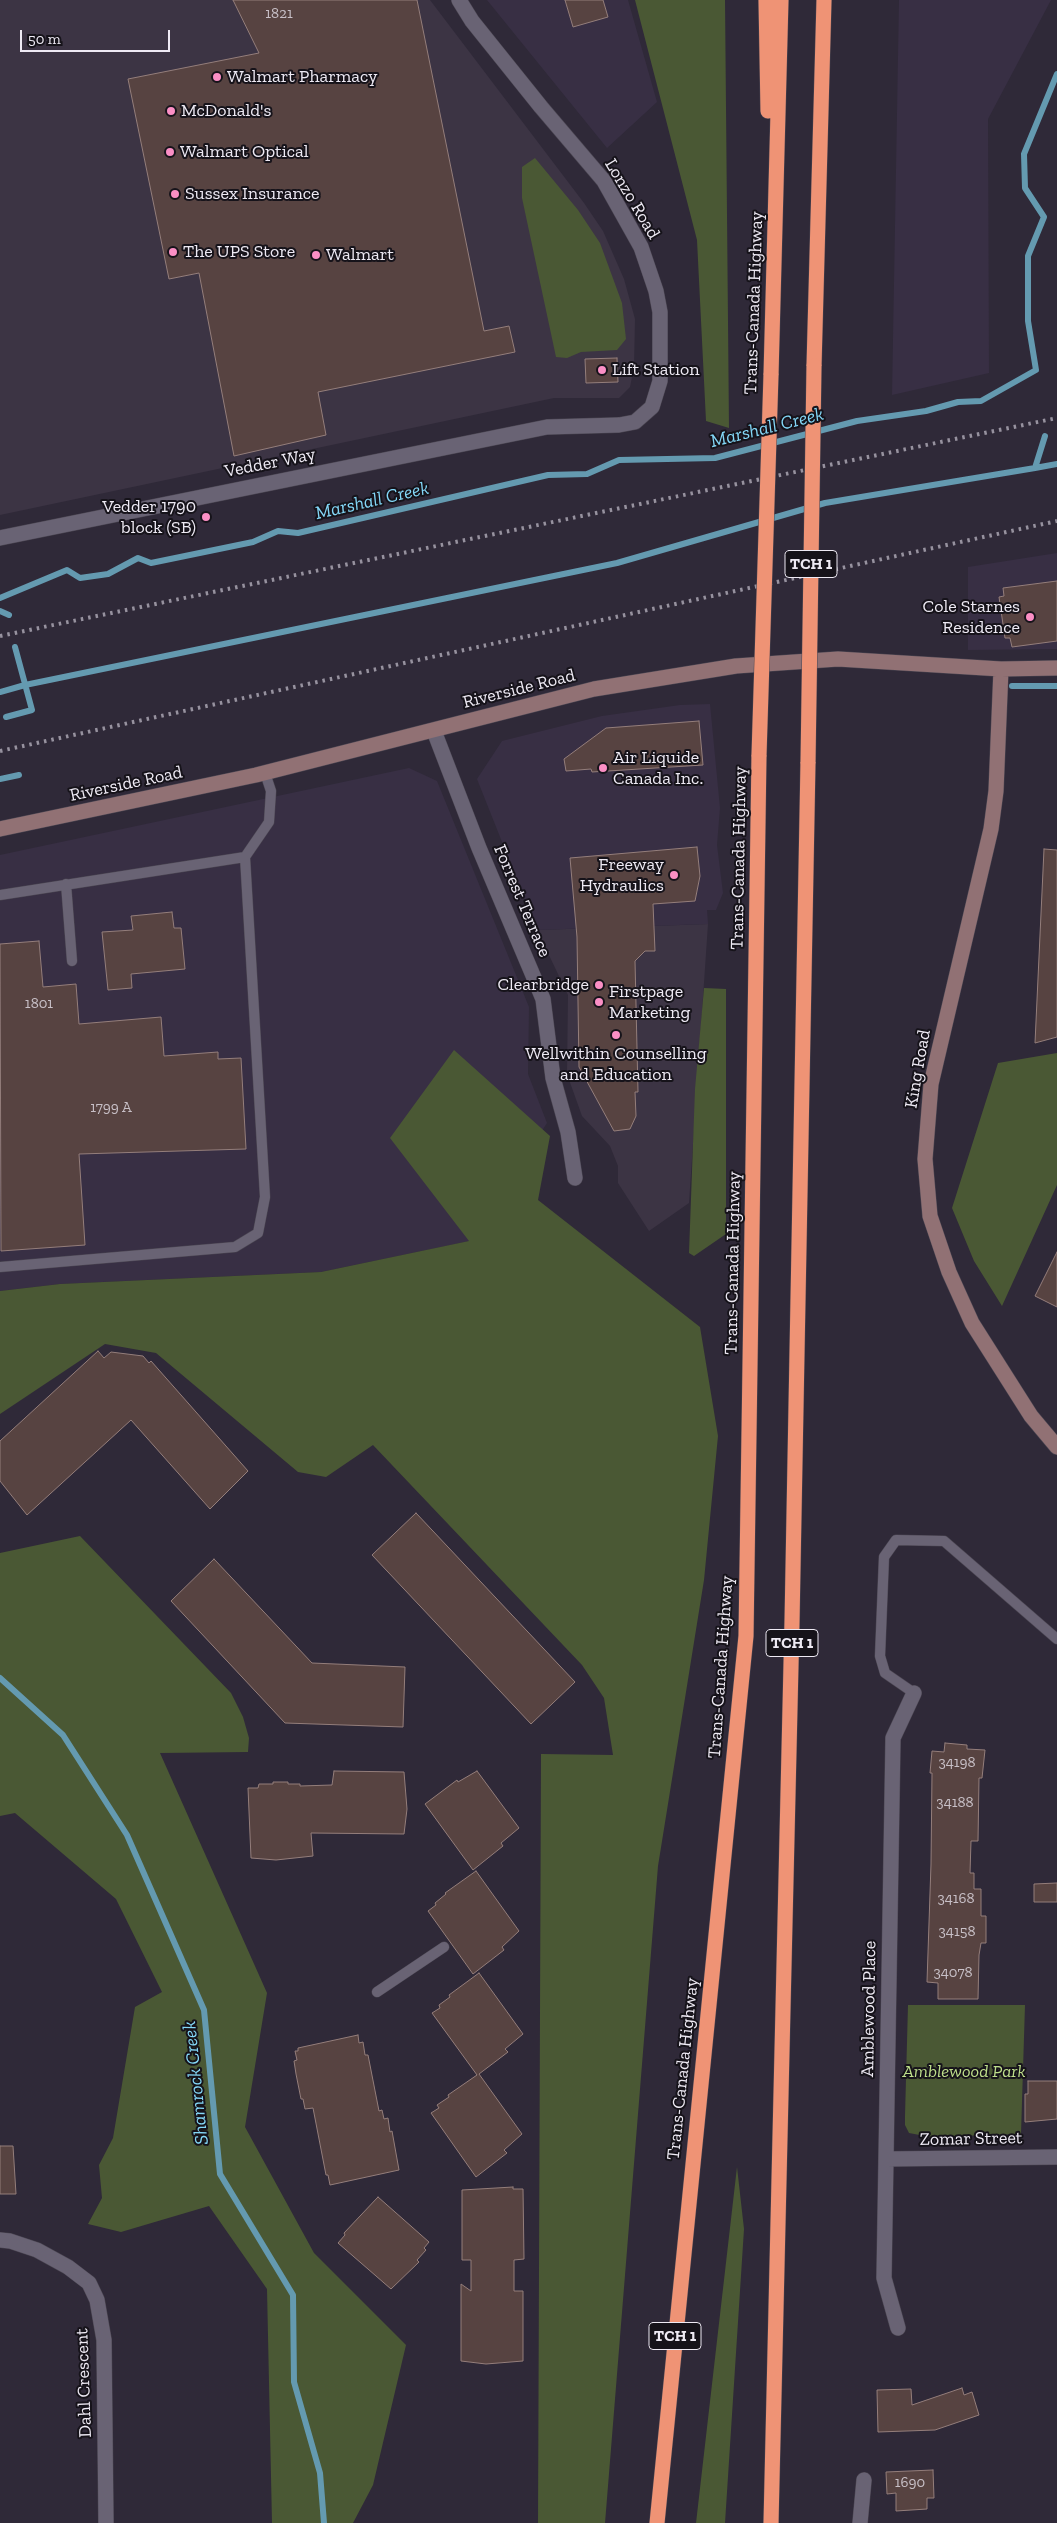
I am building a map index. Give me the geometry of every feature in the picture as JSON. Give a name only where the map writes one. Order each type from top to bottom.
[{"type":"highway","points":[[766,0],[772,341]]},
{"type":"highway","name":"Trans-Canada Highway","points":[[657,2523],[746,1636],[759,755],[780,0]]},
{"type":"highway","name":"TCH 1","points":[[770,2523],[792,1622],[814,366],[824,0]]},
{"type":"street","name":"Lonzo Road","points":[[458,0],[541,107],[604,181],[642,247],[656,291],[660,329],[660,381],[652,407],[635,422],[547,427]]},
{"type":"street","name":"Vedder Way","points":[[0,538],[547,427]]},
{"type":"street","name":"Riverside Road","points":[[0,830],[265,773],[594,689],[736,666],[838,659],[1001,669],[1057,668]]},
{"type":"street","name":"King Road","points":[[1001,669],[996,791],[991,828],[931,1084],[925,1159],[930,1216],[949,1272],[960,1297],[972,1323],[1000,1370],[1031,1416],[1057,1447]]},
{"type":"street","name":"Forrest Terrace","points":[[434,730],[462,806],[543,999],[553,1078],[568,1132],[575,1178]]},
{"type":"street","name":"Amblewood Place","points":[[898,2328],[884,2278],[893,1738],[914,1692]]},
{"type":"street","name":"Zomar Street","points":[[886,2159],[1057,2157]]},
{"type":"street","name":"Dahl Crescent","points":[[0,2240],[10,2241],[37,2250],[68,2267],[89,2283],[97,2300],[104,2340],[106,2523]]},
{"type":"street","points":[[860,2523],[864,2480]]},
{"type":"lane","points":[[0,1267],[235,1247],[258,1233],[265,1197],[245,857],[269,822],[270,791],[265,773]]},
{"type":"lane","points":[[0,894],[245,857]]},
{"type":"lane","points":[[66,884],[72,961]]},
{"type":"lane","points":[[914,1692],[885,1673],[880,1656],[884,1557],[896,1540],[944,1541],[1057,1639]]},
{"type":"lane","points":[[378,1992],[444,1947]]},
{"type":"shaded area","points":[[0,0],[430,0],[584,203],[603,231],[624,279],[635,319],[634,367],[630,387],[619,398],[554,398],[0,515]]},
{"type":"shaded area","points":[[487,0],[628,0],[657,102],[607,148]]},
{"type":"shaded area","points":[[899,0],[1051,0],[988,119],[989,373],[892,395]]},
{"type":"shaded area","points":[[1057,553],[1057,649],[968,650],[968,567]]},
{"type":"shaded area","points":[[710,704],[720,808],[717,845],[723,893],[716,910],[707,910],[708,924],[537,930],[477,779],[502,741],[602,716],[680,705]]},
{"type":"shaded area","points":[[409,768],[437,781],[529,1007],[528,1074],[547,1123],[470,1241],[321,1272],[60,1284],[0,1291],[0,855]]},
{"type":"shaded area","points":[[708,924],[689,1203],[649,1231],[618,1183],[618,1166],[610,1146],[582,1116],[567,1074],[568,995],[537,930]]},
{"type":"green space","points":[[635,0],[725,0],[729,428],[706,421],[697,240]]},
{"type":"green space","points":[[535,158],[578,210],[600,243],[622,303],[626,339],[617,350],[581,352],[567,358],[556,357],[522,198],[522,167]]},
{"type":"green space","points":[[704,988],[726,989],[726,1234],[694,1256],[689,1253],[695,1089]]},
{"type":"green space","points":[[454,1050],[550,1136],[538,1200],[700,1327],[718,1436],[704,1580],[658,1866],[605,2523],[538,2523],[541,1754],[613,1755],[604,1698],[582,1665],[373,1445],[326,1477],[298,1472],[156,1353],[105,1344],[0,1414],[0,1291],[60,1284],[321,1272],[469,1241],[390,1138]]},
{"type":"green space","points":[[1057,1053],[1057,1185],[1002,1306],[974,1261],[952,1208],[998,1063]]},
{"type":"green space","points":[[80,1536],[231,1693],[243,1717],[249,1738],[248,1752],[160,1753],[267,1993],[245,2127],[314,2253],[406,2345],[373,2485],[353,2523],[272,2523],[267,2289],[209,2206],[121,2232],[88,2224],[102,2198],[99,2165],[113,2138],[135,2007],[162,1992],[116,1899],[15,1813],[0,1816],[0,1553]]},
{"type":"green space","name":"Amblewood Park","points":[[908,2005],[1025,2005],[1021,2134],[930,2137],[909,2133],[905,2125]]},
{"type":"green space","points":[[737,2167],[744,2229],[725,2523],[696,2523]]},
{"type":"building","name":"Walmart","points":[[233,0],[417,0],[484,331],[509,326],[515,352],[318,392],[326,435],[234,456],[199,273],[169,279],[128,79],[259,53]]},
{"type":"building","points":[[565,0],[603,0],[608,17],[573,27]]},
{"type":"building","name":"Lift Station","points":[[617,358],[618,382],[586,383],[585,359]]},
{"type":"building","name":"Cole Starnes Residence","points":[[1057,581],[1057,641],[1012,647],[1010,638],[1005,638],[999,597],[1004,596],[1003,588]]},
{"type":"building","points":[[699,721],[703,765],[592,772],[591,769],[566,771],[564,759],[606,728]]},
{"type":"building","points":[[697,847],[700,876],[695,901],[653,904],[655,951],[645,951],[635,961],[638,1092],[635,1092],[636,1116],[630,1129],[614,1131],[579,1067],[577,937],[570,858]]},
{"type":"building","points":[[1044,849],[1057,850],[1057,1037],[1035,1043]]},
{"type":"building","points":[[172,912],[174,928],[181,928],[185,969],[131,974],[132,988],[108,990],[102,932],[133,930],[131,916]]},
{"type":"building","points":[[39,941],[43,987],[76,984],[79,1024],[161,1017],[164,1056],[218,1052],[218,1059],[241,1058],[246,1149],[79,1154],[85,1245],[1,1251],[0,944]]},
{"type":"building","points":[[1057,1252],[1057,1307],[1035,1296]]},
{"type":"building","points":[[98,1351],[104,1358],[111,1352],[143,1356],[149,1363],[151,1361],[248,1471],[210,1509],[131,1420],[27,1515],[0,1481],[0,1441]]},
{"type":"building","points":[[416,1513],[575,1682],[531,1724],[372,1555]]},
{"type":"building","points":[[214,1559],[312,1663],[405,1667],[403,1727],[285,1723],[171,1601]]},
{"type":"building","points":[[945,1743],[967,1745],[967,1749],[985,1750],[982,1778],[979,1778],[978,1841],[971,1841],[970,1873],[974,1873],[974,1889],[981,1889],[981,1916],[986,1916],[986,1943],[981,1943],[979,1955],[978,1999],[938,1999],[938,1983],[927,1982],[931,1864],[932,1773],[930,1773],[932,1751],[944,1752]]},
{"type":"building","points":[[334,1771],[404,1772],[407,1809],[404,1834],[311,1833],[313,1856],[276,1860],[251,1858],[248,1788],[258,1788],[259,1784],[273,1784],[273,1782],[288,1782],[288,1784],[300,1784],[300,1786],[332,1785]]},
{"type":"building","points":[[477,1771],[519,1828],[501,1843],[503,1846],[473,1870],[425,1804],[457,1780],[458,1782]]},
{"type":"building","points":[[476,1871],[519,1931],[502,1947],[504,1950],[473,1974],[428,1911],[436,1905],[435,1903],[445,1893]]},
{"type":"building","points":[[1057,1883],[1057,1902],[1034,1902],[1034,1884]]},
{"type":"building","points":[[479,1973],[523,2034],[505,2049],[508,2052],[479,2074],[522,2134],[504,2150],[507,2153],[476,2177],[431,2113],[439,2108],[437,2105],[449,2097],[448,2095],[477,2075],[432,2013],[440,2008],[439,2005],[450,1997],[449,1995]]},
{"type":"building","points":[[358,2035],[359,2043],[363,2042],[365,2055],[368,2055],[379,2111],[382,2110],[384,2119],[388,2118],[390,2132],[392,2131],[399,2170],[330,2185],[328,2175],[326,2175],[313,2108],[305,2109],[303,2099],[301,2099],[294,2061],[297,2060],[295,2051],[298,2051],[298,2048]]},
{"type":"building","points":[[1028,2081],[1057,2081],[1057,2119],[1025,2122],[1025,2094],[1028,2094]]},
{"type":"building","points":[[0,2146],[13,2146],[16,2194],[0,2194]]},
{"type":"building","points":[[513,2187],[513,2189],[523,2189],[524,2259],[514,2260],[514,2291],[523,2291],[523,2361],[486,2364],[461,2361],[461,2284],[471,2291],[471,2260],[462,2260],[462,2190]]},
{"type":"building","points":[[378,2197],[429,2242],[424,2248],[426,2250],[417,2260],[419,2262],[391,2289],[338,2243],[345,2235],[344,2233]]},
{"type":"building","points":[[962,2388],[964,2395],[972,2392],[979,2415],[935,2430],[878,2432],[877,2390],[911,2389],[912,2405]]},
{"type":"building","points":[[933,2470],[934,2498],[927,2498],[927,2509],[896,2511],[896,2493],[887,2494],[886,2472]]},
{"type":"waterway","name":"Marshall Creek","points":[[0,598],[67,570],[80,578],[108,574],[138,558],[151,563],[253,542],[278,531],[298,533],[548,475],[587,474],[619,460],[715,458],[857,421],[926,411],[958,402],[981,401],[1036,370],[1028,321],[1028,256],[1044,217],[1025,188],[1024,154],[1057,74]]},
{"type":"waterway","points":[[0,692],[25,685],[617,563],[825,503],[1035,468],[1045,436]]},
{"type":"waterway","points":[[1035,468],[1057,464]]},
{"type":"waterway","points":[[0,611],[9,615]]},
{"type":"waterway","points":[[6,717],[32,710],[15,647]]},
{"type":"waterway","points":[[1012,686],[1057,686]]},
{"type":"waterway","points":[[0,779],[19,775]]},
{"type":"waterway","name":"Shamrock Creek","points":[[0,1678],[63,1735],[127,1835],[204,2010],[220,2174],[293,2295],[294,2382],[320,2473],[324,2523]]},
{"type":"railway","points":[[0,636],[1057,418]]},
{"type":"railway","points":[[0,751],[1057,521]]},
{"type":"place","name":"Walmart Pharmacy","points":[[217,77]]},
{"type":"place","name":"McDonald's","points":[[171,111]]},
{"type":"place","name":"Walmart Optical","points":[[170,152]]},
{"type":"place","name":"Sussex Insurance","points":[[175,194]]},
{"type":"place","name":"The UPS Store","points":[[173,252]]},
{"type":"place","name":"Walmart","points":[[316,255]]},
{"type":"place","name":"Lift Station","points":[[602,370]]},
{"type":"place","name":"Vedder 1790 block (SB)","points":[[206,517]]},
{"type":"place","name":"Cole Starnes Residence","points":[[1030,617]]},
{"type":"place","name":"Air Liquide Canada Inc.","points":[[603,768]]},
{"type":"place","name":"Freeway Hydraulics","points":[[674,875]]},
{"type":"place","name":"Clearbridge","points":[[599,985]]},
{"type":"place","name":"Firstpage Marketing","points":[[599,1002]]},
{"type":"place","name":"Wellwithin Counselling and Education","points":[[616,1035]]}]
